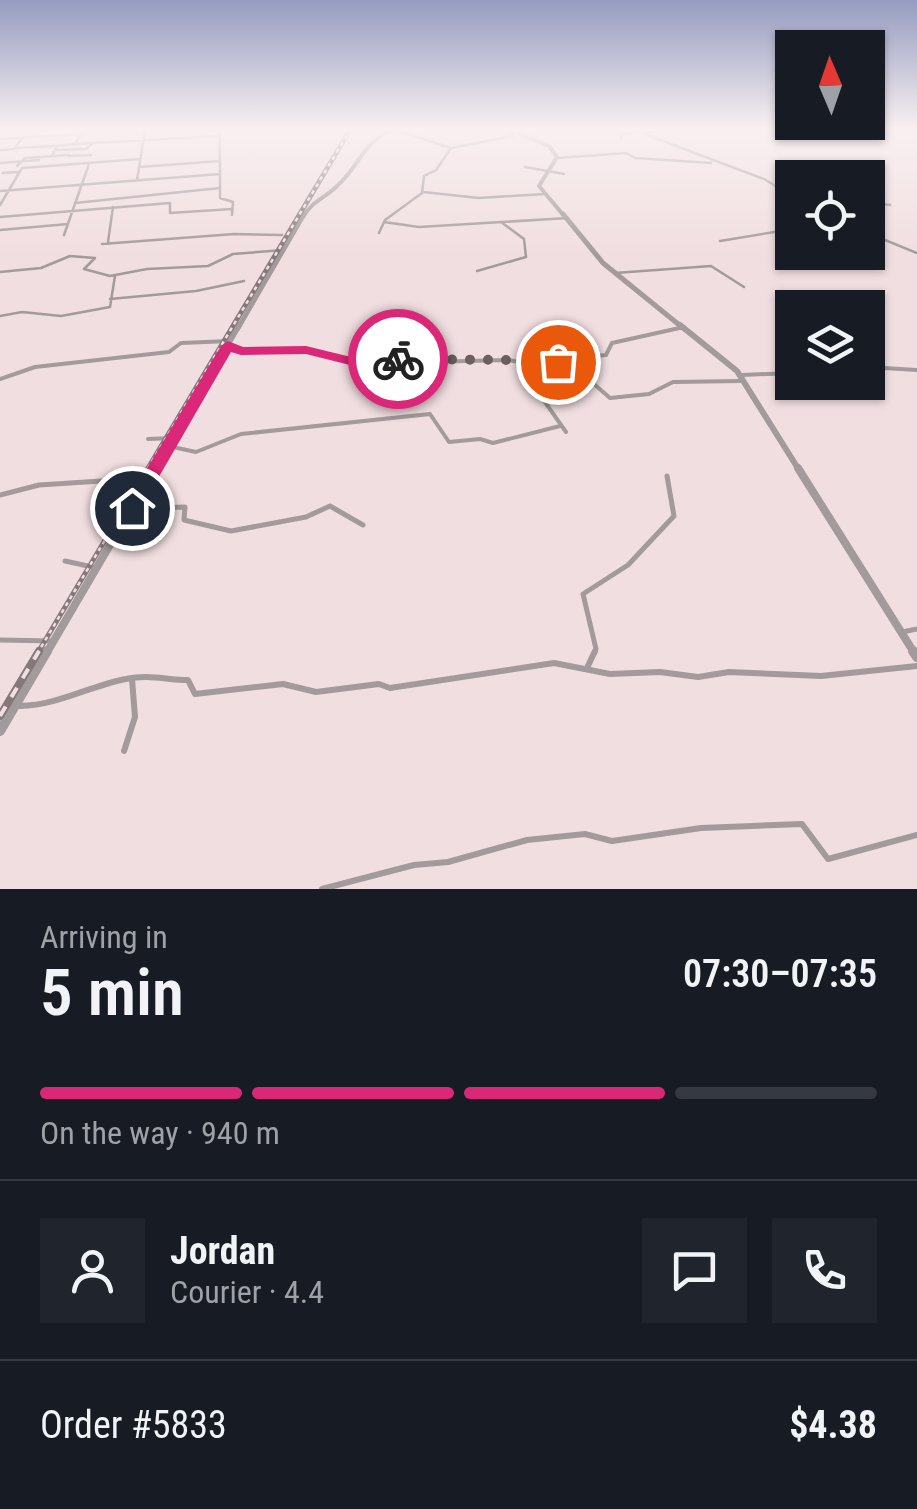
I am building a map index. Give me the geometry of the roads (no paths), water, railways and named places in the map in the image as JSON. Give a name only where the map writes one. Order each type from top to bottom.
[{"type":"street","points":[[64,235],[86,171]]},
{"type":"street","points":[[137,180],[138,171]]},
{"type":"street","points":[[0,732],[313,200],[339,185],[349,171]]},
{"type":"street","points":[[423,192],[424,176],[433,171]]},
{"type":"street","points":[[541,171],[564,174]]},
{"type":"street","points":[[741,171],[775,186]]},
{"type":"street","points":[[3,173],[19,172]]},
{"type":"street","points":[[0,204],[19,172]]},
{"type":"street","points":[[0,192],[220,174],[220,198],[233,202],[232,215]]},
{"type":"street","points":[[550,174],[539,183],[545,194],[599,258],[742,378],[917,657]]},
{"type":"street","points":[[75,203],[220,188]]},
{"type":"street","points":[[379,232],[384,222],[423,192],[466,198],[545,194]]},
{"type":"street","points":[[0,216],[170,203],[170,212],[178,213],[232,208]]},
{"type":"street","points":[[885,204],[890,204]]},
{"type":"street","points":[[114,207],[105,244],[234,234],[282,235]]},
{"type":"street","points":[[384,222],[418,228],[568,218]]},
{"type":"street","points":[[477,270],[526,257],[524,239],[501,222]]},
{"type":"street","points":[[0,230],[68,224]]},
{"type":"street","points":[[720,241],[775,231]]},
{"type":"street","points":[[885,240],[917,253]]},
{"type":"street","points":[[0,272],[43,268],[65,256],[86,256],[95,257],[84,270],[115,276],[147,269],[210,266],[216,258],[252,250],[284,250]]},
{"type":"street","points":[[615,273],[711,266],[744,287]]},
{"type":"street","points":[[0,316],[22,312],[77,314],[110,307],[115,276]]},
{"type":"street","points":[[110,299],[196,291],[244,281]]},
{"type":"street","points":[[0,378],[35,367],[169,352],[184,342],[229,343],[241,351],[306,350],[358,363],[365,354],[372,354],[426,362],[509,360],[550,366],[568,359],[606,354],[612,344],[684,327]]},
{"type":"street","points":[[568,359],[584,383],[594,384],[610,398],[648,394],[673,382],[775,375]]},
{"type":"street","points":[[526,364],[528,378],[566,432]]},
{"type":"street","points":[[885,368],[917,370]]},
{"type":"street","points":[[148,440],[171,442],[196,452],[262,430],[320,428],[331,422],[430,414],[449,442],[480,439],[494,443],[560,426]]},
{"type":"street","points":[[586,668],[596,648],[583,594],[628,565],[674,516],[667,476]]},
{"type":"street","points":[[0,495],[40,484],[149,478]]},
{"type":"street","points":[[132,508],[184,507],[184,520],[230,531],[306,517],[330,506],[363,525]]},
{"type":"street","points":[[65,561],[96,568]]},
{"type":"street","points":[[901,632],[917,629]]},
{"type":"street","points":[[0,640],[53,641]]},
{"type":"street","points":[[15,706],[48,705],[75,693],[164,675],[174,680],[187,679],[194,694],[282,684],[316,692],[380,684],[390,688],[554,663],[610,674],[660,672],[698,676],[729,672],[821,676],[917,666]]},
{"type":"street","points":[[124,751],[135,717],[132,679]]},
{"type":"street","points":[[322,889],[414,865],[448,862],[527,840],[576,834],[612,841],[701,828],[802,824],[828,859],[878,842],[917,835]]},
{"type":"railway","points":[[37,654],[325,171]]},
{"type":"railway","points":[[0,716],[39,651]]}]
